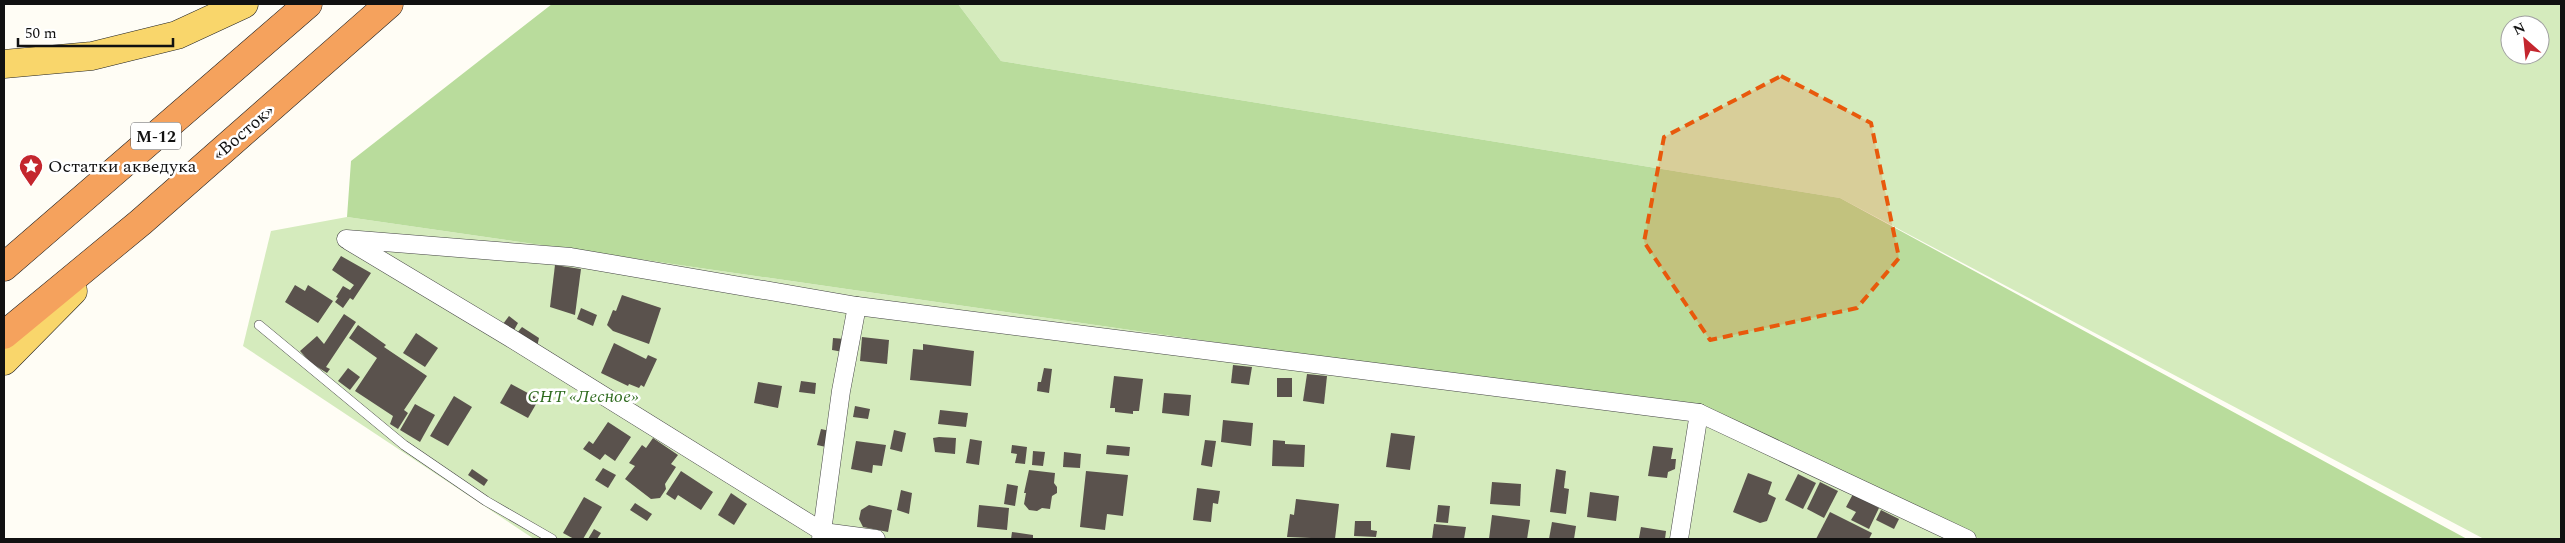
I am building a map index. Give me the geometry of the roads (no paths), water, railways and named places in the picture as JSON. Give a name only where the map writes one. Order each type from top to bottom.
[{"type":"highway","name":"М-12","points":[[4,268],[308,4]]},
{"type":"highway","name":"«Восток»","points":[[4,335],[141,222],[389,4]]},
{"type":"main road","points":[[4,64],[92,56],[177,35],[244,4]]},
{"type":"main road","points":[[4,361],[141,222]]},
{"type":"street","points":[[876,539],[822,536],[509,337],[346,239],[571,257],[857,306],[1698,413],[1966,539]]},
{"type":"street","points":[[822,536],[842,391],[857,306]]},
{"type":"street","points":[[1679,539],[1698,413]]},
{"type":"lane","points":[[259,325],[404,445],[486,501],[552,539]]},
{"type":"place","name":"Остатки акведука","points":[[31,187]]},
{"type":"park label","name":"СНТ «Лесное»","points":[[583,396]]}]
